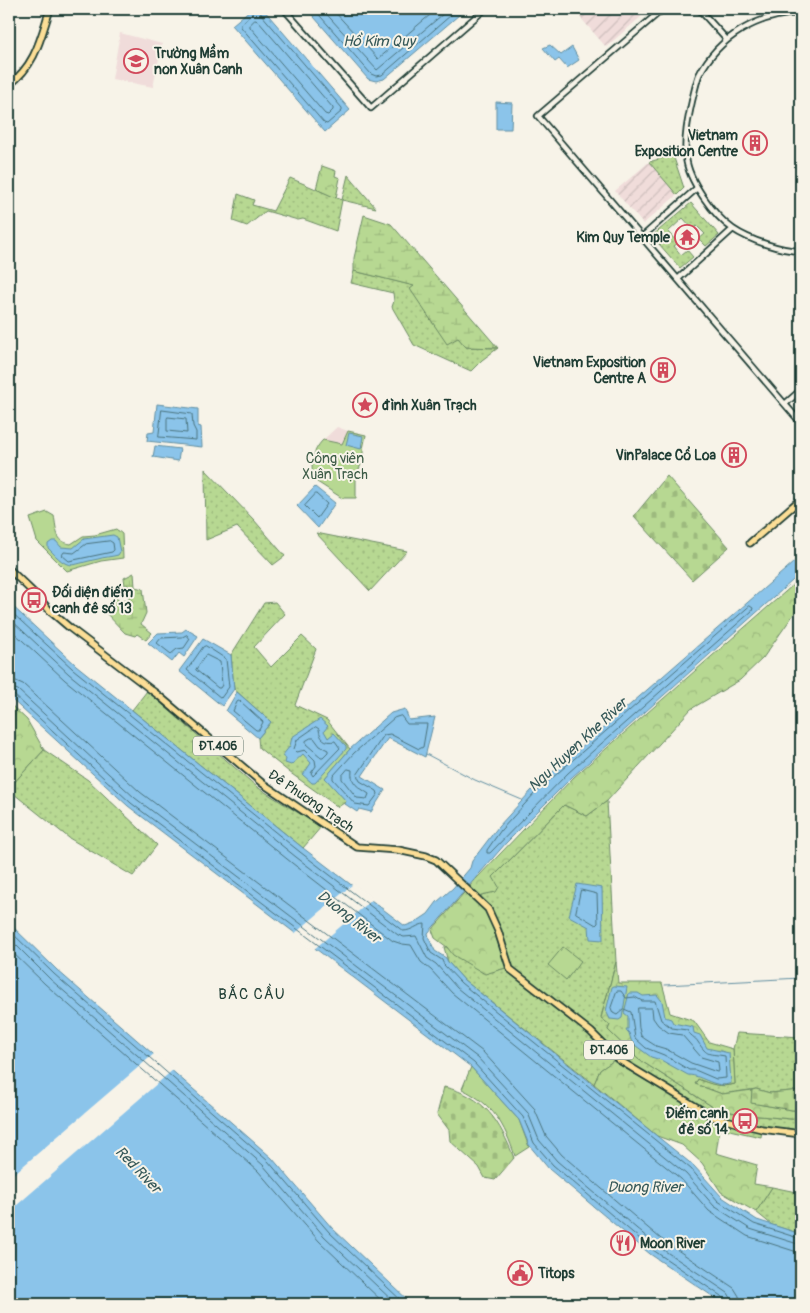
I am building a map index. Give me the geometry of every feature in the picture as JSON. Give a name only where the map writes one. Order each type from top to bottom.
[{"type":"main road","points":[[9,85],[20,77],[33,58],[50,9]]},
{"type":"main road","points":[[750,543],[801,499]]},
{"type":"main road","name":"Đê Phương Trạch","points":[[9,569],[50,611],[70,628],[158,695],[262,783],[357,847],[398,850],[436,860],[492,914],[510,969],[591,1032],[618,1060],[713,1118],[762,1129],[801,1134]]},
{"type":"street","points":[[284,9],[370,108],[485,9]]},
{"type":"street","points":[[663,9],[538,116],[801,423]]},
{"type":"street","points":[[699,9],[726,40]]},
{"type":"street","points":[[801,13],[784,14],[763,19],[726,40],[699,76],[688,117],[686,158],[696,188],[710,206],[733,229],[774,247],[801,251]]},
{"type":"street","points":[[642,237],[696,188]]},
{"type":"street","points":[[678,280],[733,229]]},
{"type":"street","points":[[785,404],[801,390]]},
{"type":"shaded area","points":[[573,9],[650,9],[606,47]]},
{"type":"shaded area","name":"Trường Mầm non Xuân Canh","points":[[120,33],[162,44],[153,87],[112,79]]},
{"type":"shaded area","points":[[649,162],[677,195],[643,224],[615,191]]},
{"type":"shaded area","points":[[337,427],[348,431],[342,444],[323,440]]},
{"type":"green space","points":[[673,155],[684,188],[677,195],[649,162]]},
{"type":"green space","points":[[322,166],[336,171],[335,176],[340,178],[336,198],[316,189]]},
{"type":"green space","points":[[348,175],[376,208],[342,200]]},
{"type":"green space","points":[[290,178],[342,200],[336,231],[303,219],[298,220],[266,211],[247,226],[233,221],[238,194],[254,200],[252,205],[273,211]]},
{"type":"green space","points":[[691,203],[719,235],[706,246],[699,239],[705,234],[697,226],[693,229],[683,218],[668,232],[678,243],[674,246],[681,255],[687,250],[693,257],[680,268],[652,236]]},
{"type":"green space","points":[[364,215],[391,224],[498,348],[466,347],[458,338],[447,344],[410,289],[414,286],[354,271],[354,258]]},
{"type":"green space","points":[[354,271],[415,286],[466,347],[498,348],[471,371],[414,345],[392,307],[394,301],[393,293],[351,283]]},
{"type":"green space","name":"Công viên Xuân Trạch","points":[[348,431],[366,435],[363,460],[356,476],[356,498],[342,498],[314,480],[313,475],[312,464],[319,444],[323,440],[342,444]]},
{"type":"green space","points":[[205,469],[254,520],[285,556],[273,565],[237,527],[206,540]]},
{"type":"green space","points":[[667,476],[729,547],[692,580],[634,516]]},
{"type":"green space","points":[[47,512],[54,516],[59,538],[66,543],[71,544],[83,536],[95,535],[116,529],[122,534],[123,558],[101,561],[67,571],[37,541],[30,518]]},
{"type":"green space","points":[[316,533],[407,551],[370,591]]},
{"type":"green space","points":[[134,573],[135,587],[143,589],[146,613],[141,624],[152,633],[146,640],[137,634],[135,636],[125,633],[104,611],[114,597],[120,601],[129,600],[128,585],[125,585],[124,578]]},
{"type":"green space","points":[[801,578],[801,604],[763,658],[740,680],[691,709],[607,801],[587,816],[564,805],[493,877],[499,887],[496,892],[481,895],[477,903],[489,914],[509,967],[485,974],[453,955],[447,947],[435,938],[432,930],[475,880],[574,777]]},
{"type":"green space","points":[[275,602],[285,614],[254,647],[271,667],[302,636],[316,649],[295,705],[327,720],[350,749],[325,778],[347,801],[338,807],[259,748],[258,738],[271,722],[234,689],[231,655],[264,603]]},
{"type":"green space","points":[[147,691],[257,787],[321,827],[303,848],[132,710]]},
{"type":"green space","points":[[9,703],[27,720],[44,750],[9,788]]},
{"type":"green space","points":[[44,750],[88,780],[157,845],[133,876],[69,838],[9,790]]},
{"type":"green space","points":[[607,801],[616,962],[601,1017],[610,1025],[608,1030],[638,1059],[713,1107],[739,1114],[801,1120],[801,1134],[762,1130],[761,1137],[720,1128],[657,1083],[648,1082],[613,1061],[600,1070],[594,1084],[464,980],[448,962],[444,947],[447,947],[454,955],[499,970],[509,967],[488,913],[477,903],[493,877],[564,805],[587,816]]},
{"type":"green space","points":[[563,947],[581,961],[566,980],[548,965]]},
{"type":"green space","points":[[616,962],[618,983],[662,983],[670,1013],[694,1021],[709,1042],[733,1049],[735,1084],[711,1084],[698,1079],[695,1084],[722,1094],[752,1090],[752,1103],[801,1110],[801,1120],[739,1114],[713,1107],[638,1059],[608,1030],[610,1025],[601,1018]]},
{"type":"green space","points":[[737,1033],[801,1037],[801,1090],[770,1093],[756,1089],[722,1094],[695,1084],[698,1079],[712,1084],[735,1084],[733,1049]]},
{"type":"green space","points":[[613,1061],[648,1082],[657,1083],[721,1120],[716,1153],[757,1165],[754,1184],[772,1187],[756,1212],[721,1192],[702,1163],[682,1145],[657,1136],[594,1084],[600,1070]]},
{"type":"green space","points":[[471,1067],[519,1120],[529,1147],[515,1156],[507,1134],[496,1116],[482,1102],[462,1089]]},
{"type":"green space","points":[[444,1087],[470,1097],[489,1112],[497,1122],[514,1158],[495,1180],[485,1178],[479,1167],[450,1141],[449,1130],[437,1114]]},
{"type":"green space","points":[[756,1089],[770,1093],[801,1090],[801,1110],[751,1103],[752,1090]]},
{"type":"green space","points":[[772,1187],[801,1193],[801,1234],[772,1225],[756,1212]]},
{"type":"water","points":[[251,9],[263,9],[350,110],[325,132],[232,25]]},
{"type":"water","name":"Hồ Kim Quy","points":[[307,9],[466,9],[384,79],[376,81],[368,79]]},
{"type":"water","points":[[550,45],[561,55],[572,47],[579,60],[567,68],[559,59],[555,62],[543,48]]},
{"type":"water","points":[[496,102],[512,103],[511,129],[496,129]]},
{"type":"water","points":[[157,404],[198,409],[198,426],[201,427],[202,447],[147,441],[148,433],[154,432]]},
{"type":"water","points":[[349,433],[363,436],[361,449],[346,445]]},
{"type":"water","points":[[155,446],[180,449],[178,461],[153,457]]},
{"type":"water","points":[[315,487],[335,503],[318,528],[297,506]]},
{"type":"water","points":[[113,535],[117,537],[120,552],[118,555],[70,565],[61,561],[48,548],[48,544],[52,541],[56,541],[61,547],[73,548],[84,539]]},
{"type":"water","name":"Duong River","points":[[801,556],[801,573],[572,777],[506,843],[428,933],[435,951],[446,958],[464,980],[694,1166],[722,1197],[757,1220],[801,1234],[801,1304],[724,1304],[650,1254],[549,1169],[529,1145],[519,1120],[471,1067],[128,806],[9,697],[9,603],[76,665],[303,848],[405,926],[416,922],[428,914],[437,902],[453,888],[470,868],[472,861],[498,827],[532,790]]},
{"type":"water","points":[[186,629],[198,636],[184,657],[179,653],[172,662],[148,643],[158,633],[182,632]]},
{"type":"water","points":[[203,639],[231,655],[234,689],[222,706],[179,671]]},
{"type":"water","points":[[237,692],[271,722],[258,738],[226,711]]},
{"type":"water","points":[[405,709],[409,720],[435,717],[425,757],[388,738],[362,776],[385,790],[371,812],[359,809],[357,812],[345,804],[346,801],[325,778],[350,749],[391,713]]},
{"type":"water","points":[[320,719],[328,726],[324,731],[328,738],[334,733],[346,746],[346,749],[315,783],[312,783],[303,775],[311,763],[303,754],[291,765],[285,763],[286,759],[282,756],[290,746],[292,737]]},
{"type":"water","points":[[577,884],[602,888],[603,940],[590,939],[589,927],[569,916]]},
{"type":"water","name":"Red River","points":[[9,923],[57,970],[272,1158],[332,1228],[412,1304],[13,1304],[9,1298]]},
{"type":"water","points":[[612,987],[627,987],[622,1018],[619,1020],[610,1019],[606,1011]]},
{"type":"water","points":[[629,993],[638,993],[643,996],[657,995],[662,1001],[665,1017],[671,1019],[673,1023],[693,1027],[694,1033],[700,1035],[707,1048],[729,1053],[731,1083],[720,1085],[688,1075],[661,1060],[651,1057],[632,1043],[626,1029],[628,1029],[628,1016],[624,1013]]},
{"type":"pier","points":[[353,884],[373,899],[313,950],[293,935]]},
{"type":"pier","points":[[155,1053],[174,1069],[9,1212],[9,1178]]},
{"type":"waterway","points":[[426,754],[475,780],[522,800]]},
{"type":"waterway","points":[[665,985],[801,978]]},
{"type":"place","name":"Trường Mầm non Xuân Canh","points":[[136,61]]},
{"type":"place","name":"Vietnam Exposition Centre","points":[[755,143]]},
{"type":"place","name":"Kim Quy Temple","points":[[687,237]]},
{"type":"place","name":"Vietnam Exposition Centre A","points":[[663,370]]},
{"type":"place","name":"đình Xuân Trạch","points":[[365,405]]},
{"type":"place","name":"VinPalace Cổ Loa","points":[[734,455]]},
{"type":"place","name":"Đối diện điếm canh đê số 13","points":[[34,600]]},
{"type":"place","name":"Điếm canh đê số 14","points":[[745,1121]]},
{"type":"place","name":"Moon River","points":[[623,1243]]},
{"type":"place","name":"Titops","points":[[520,1273]]},
{"type":"district","name":"BẮC CẦU","points":[[252,994]]},
{"type":"water label","name":"Ngu Huyen Khe River","points":[[578,745]]}]
